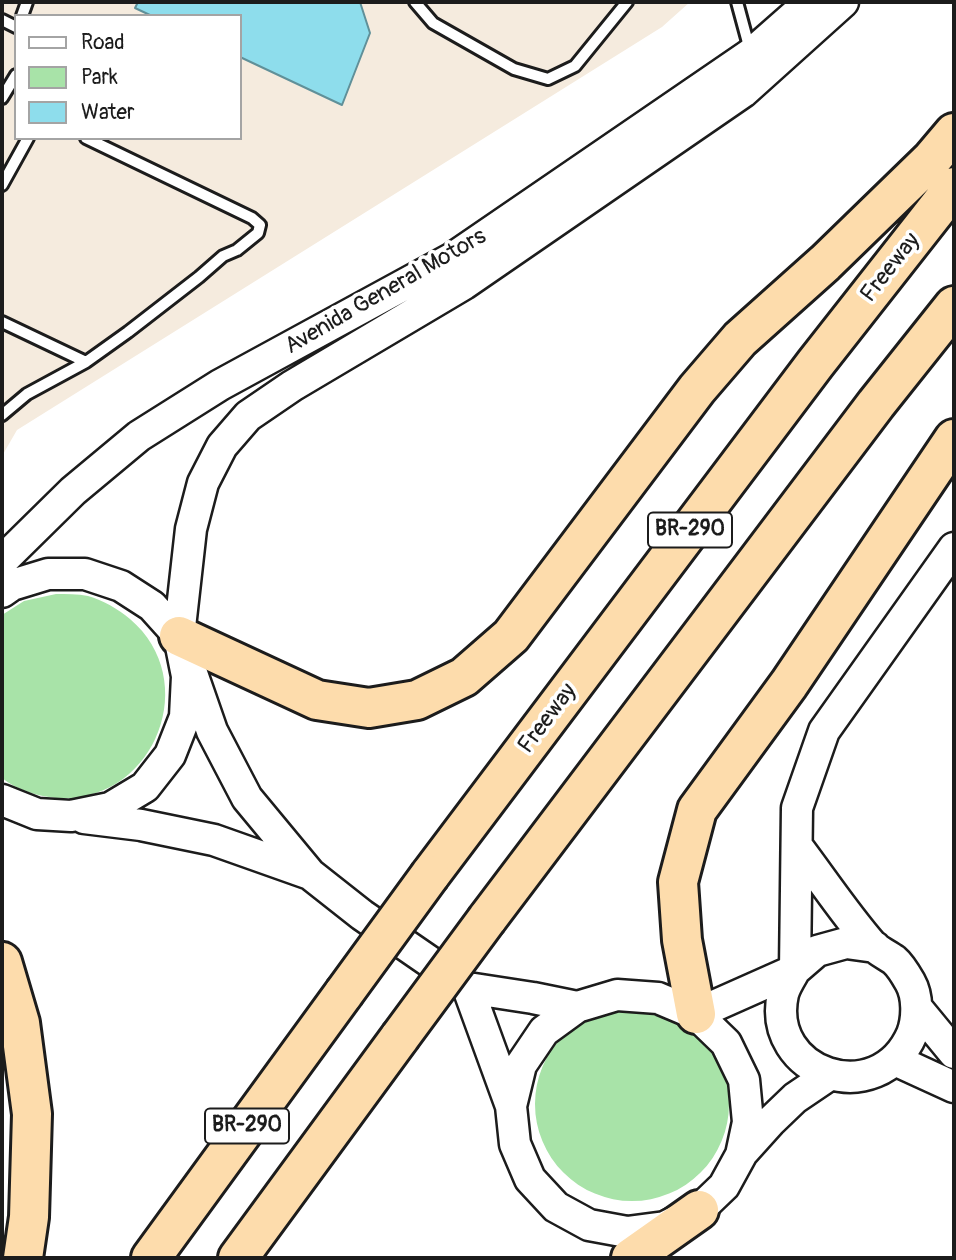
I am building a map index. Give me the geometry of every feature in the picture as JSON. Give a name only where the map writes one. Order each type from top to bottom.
[{"type":"highway","points":[[179,636],[317,700],[369,708],[418,700],[464,677],[511,636],[697,390],[740,339],[825,263],[932,159],[954,133]]},
{"type":"highway","name":"Freeway","points":[[151,1258],[430,875],[815,364],[954,187]]},
{"type":"highway","name":"BR-290","points":[[237,1258],[487,919],[876,404],[954,306]]},
{"type":"highway","points":[[696,1014],[682,940],[678,882],[697,810],[789,684],[954,439]]},
{"type":"highway","points":[[2,962],[20,1023],[32,1114],[29,1217],[23,1258]]},
{"type":"highway","points":[[631,1258],[699,1210]]},
{"type":"street","name":"Avenida General Motors","points":[[2,563],[73,491],[139,436],[220,385],[453,258],[751,54],[810,2]]},
{"type":"street","name":"Avenida General Motors","points":[[179,636],[191,529],[203,483],[222,446],[248,416],[292,386],[464,284],[743,92],[843,2]]},
{"type":"street","points":[[797,846],[874,947],[896,962],[911,983],[917,1009],[914,1028],[907,1045],[895,1060],[875,1073],[852,1078],[829,1075],[806,1063],[790,1043],[782,1019],[783,993],[795,970],[797,808],[824,731],[954,548]]},
{"type":"street","points":[[2,592],[12,584],[48,574],[85,574],[121,586],[152,606],[179,636],[212,732],[247,798],[310,874],[362,915],[468,988],[577,1007]]},
{"type":"street","points":[[71,816],[110,808],[145,786],[170,755],[185,717],[187,676],[179,636]]},
{"type":"street","points":[[2,800],[37,814],[141,825],[214,840],[310,874]]},
{"type":"street","points":[[696,1014],[795,970],[817,951],[846,943],[874,947]]},
{"type":"street","points":[[468,988],[511,1106],[514,1144],[530,1179],[556,1207],[589,1226],[626,1232],[665,1227],[699,1210],[724,1186],[741,1155],[770,1122],[795,1098],[829,1075]]},
{"type":"street","points":[[511,1106],[521,1065],[544,1031],[577,1007],[617,995],[658,998],[696,1014],[726,1043],[744,1080],[748,1122],[741,1155]]},
{"type":"street","points":[[917,1009],[954,1053]]},
{"type":"street","points":[[895,1060],[954,1087]]},
{"type":"lane","points":[[415,2],[433,23],[514,69],[548,79],[575,66],[627,2]]},
{"type":"lane","points":[[737,2],[751,54]]},
{"type":"lane","points":[[2,98],[14,78]]},
{"type":"lane","points":[[2,185],[26,140]]},
{"type":"lane","points":[[2,415],[27,394],[86,362],[166,303],[223,256],[237,250],[258,233],[260,225],[252,218],[90,140]]},
{"type":"lane","points":[[2,322],[86,362]]},
{"type":"shaded area","points":[[2,2],[690,2],[662,27],[17,430],[2,456]]},
{"type":"green space","points":[[56,594],[94,598],[130,619],[152,645],[163,675],[165,705],[157,735],[142,761],[119,782],[90,795],[56,798],[28,792],[2,778],[2,615],[24,601]]},
{"type":"green space","points":[[632,1007],[669,1015],[700,1036],[721,1067],[729,1104],[721,1141],[700,1172],[669,1193],[632,1201],[595,1193],[564,1172],[543,1141],[535,1104],[543,1067],[564,1036],[595,1015]]},
{"type":"water","points":[[138,2],[360,2],[370,33],[342,105],[242,58],[242,14],[148,14],[135,8]]}]
